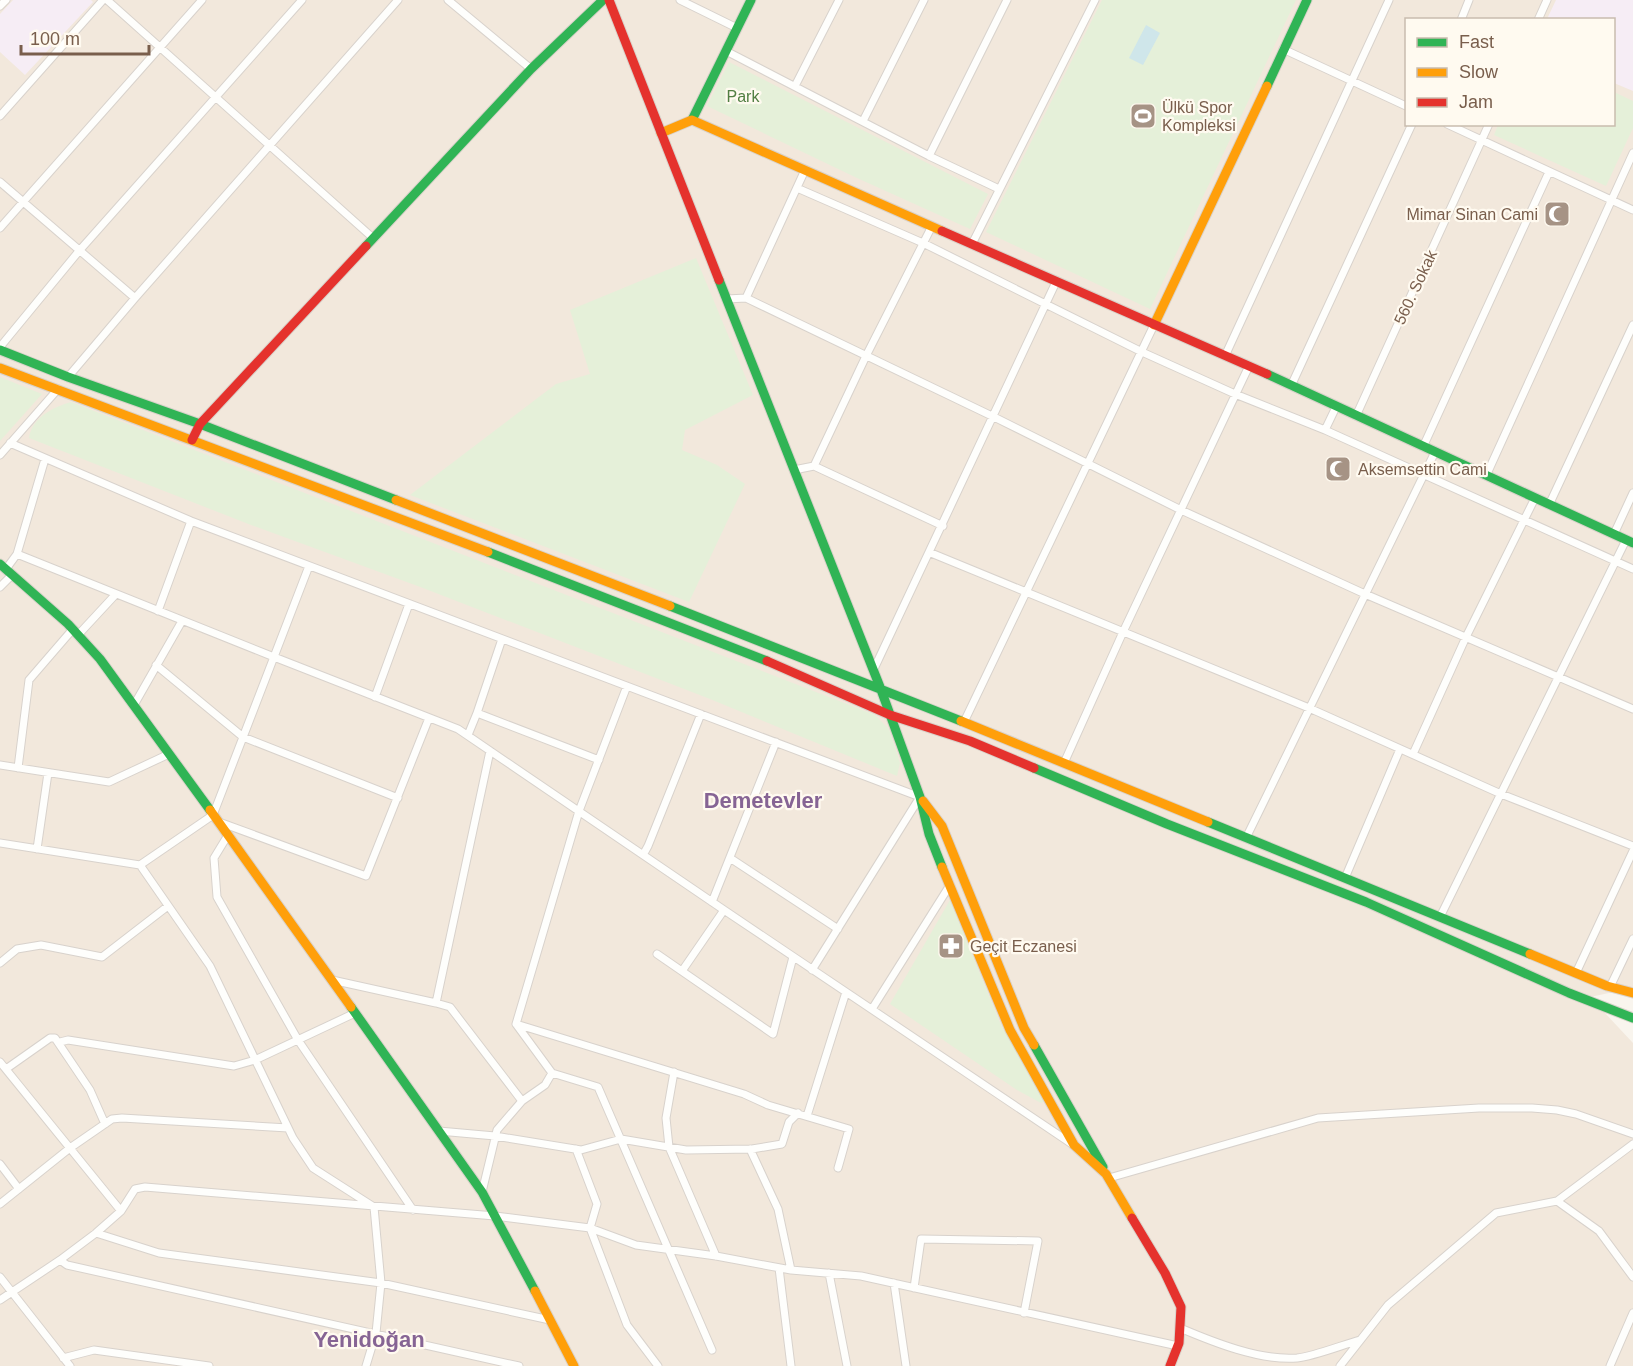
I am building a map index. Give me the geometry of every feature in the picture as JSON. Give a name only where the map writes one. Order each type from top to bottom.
[{"type":"street","points":[[0,6],[6,0]]},
{"type":"street","points":[[0,116],[105,0],[373,238]]},
{"type":"street","points":[[0,228],[202,0]]},
{"type":"street","points":[[302,0],[79,251],[0,348],[68,377],[200,424],[880,687],[1610,987],[1633,993]]},
{"type":"street","points":[[68,377],[398,0]]},
{"type":"street","points":[[448,0],[531,69]]},
{"type":"street","points":[[192,440],[200,424],[373,238],[531,69],[603,0]]},
{"type":"street","points":[[609,0],[880,687],[920,797],[929,834],[1010,1030],[1074,1145]]},
{"type":"street","points":[[680,0],[737,28]]},
{"type":"street","points":[[662,133],[692,120],[751,0]]},
{"type":"street","points":[[795,87],[839,0]]},
{"type":"street","points":[[863,122],[924,0]]},
{"type":"street","points":[[929,156],[1007,0]]},
{"type":"street","points":[[972,244],[1095,0]]},
{"type":"street","points":[[964,722],[1142,352],[1307,0]]},
{"type":"street","points":[[1225,356],[1389,0]]},
{"type":"street","points":[[1462,18],[1470,0]]},
{"type":"street","points":[[1539,18],[1547,0]]},
{"type":"street","points":[[1283,49],[1405,105]]},
{"type":"street","points":[[726,51],[929,156],[999,189]]},
{"type":"street","points":[[692,120],[1249,366],[1629,542],[1616,561],[1440,917]]},
{"type":"street","points":[[1291,386],[1411,126]]},
{"type":"street","points":[[1450,126],[1633,210]]},
{"type":"street","name":"560. Sokak","points":[[1356,416],[1488,126]]},
{"type":"street","points":[[1486,476],[1633,153]]},
{"type":"street","points":[[746,298],[806,170]]},
{"type":"street","points":[[1423,447],[1549,172]]},
{"type":"street","points":[[0,182],[135,298]]},
{"type":"street","points":[[797,188],[923,243],[1142,352],[1235,394],[1324,429],[1633,569]]},
{"type":"street","points":[[814,466],[866,356],[932,226]]},
{"type":"street","points":[[873,672],[931,553],[1056,282]]},
{"type":"street","points":[[727,299],[746,298],[1181,510],[1365,594],[1633,709]]},
{"type":"street","points":[[1550,505],[1633,326]]},
{"type":"street","points":[[1064,763],[1123,632],[1249,366]]},
{"type":"street","points":[[0,368],[412,522],[763,659],[890,715],[970,741],[1167,824],[1366,902],[1569,993],[1633,1018]]},
{"type":"street","points":[[0,455],[58,389]]},
{"type":"street","points":[[1324,429],[1336,407]]},
{"type":"street","points":[[10,443],[191,521],[920,797],[942,826],[1024,1028],[1165,1273],[1181,1307],[1178,1346],[1170,1366]]},
{"type":"street","points":[[1246,838],[1435,452]]},
{"type":"street","points":[[0,587],[6,569],[17,554],[45,459]]},
{"type":"street","points":[[794,470],[814,466],[943,526]]},
{"type":"street","points":[[1614,534],[1633,493]]},
{"type":"street","points":[[1413,754],[1466,637],[1535,498]]},
{"type":"street","points":[[158,611],[191,521]]},
{"type":"street","points":[[931,553],[1309,708],[1501,794],[1633,846]]},
{"type":"street","points":[[17,554],[458,729],[1074,1145],[1108,1176]]},
{"type":"street","points":[[0,843],[140,865],[216,818],[243,737],[309,566]]},
{"type":"street","points":[[6,569],[76,632],[100,659],[332,980],[482,1192],[574,1366]]},
{"type":"street","points":[[18,768],[29,680],[116,594]]},
{"type":"street","points":[[375,697],[409,604]]},
{"type":"street","points":[[134,705],[182,621]]},
{"type":"street","points":[[468,735],[502,639]]},
{"type":"street","points":[[156,665],[243,737],[398,798]]},
{"type":"street","points":[[516,1024],[579,811],[627,686]]},
{"type":"street","points":[[477,713],[599,760]]},
{"type":"street","points":[[643,855],[701,714]]},
{"type":"street","points":[[216,818],[366,876],[429,718]]},
{"type":"street","points":[[712,902],[776,742]]},
{"type":"street","points":[[1345,878],[1400,748]]},
{"type":"street","points":[[436,1003],[490,751]]},
{"type":"street","points":[[0,765],[109,782],[169,754]]},
{"type":"street","points":[[37,849],[48,772]]},
{"type":"street","points":[[812,970],[920,797]]},
{"type":"street","points":[[228,835],[214,858],[217,897],[298,1040],[412,1210]]},
{"type":"street","points":[[1576,973],[1633,851]]},
{"type":"street","points":[[730,858],[838,929]]},
{"type":"street","points":[[140,865],[210,966],[288,1128],[313,1168],[374,1207]]},
{"type":"street","points":[[872,1010],[950,885]]},
{"type":"street","points":[[0,963],[17,949],[41,945],[102,957],[168,906]]},
{"type":"street","points":[[682,971],[724,910]]},
{"type":"street","points":[[1610,987],[1633,939]]},
{"type":"street","points":[[657,954],[773,1034],[793,957]]},
{"type":"street","points":[[332,980],[450,1007],[522,1101]]},
{"type":"street","points":[[807,1116],[846,992]]},
{"type":"street","points":[[60,1042],[68,1040],[234,1066],[255,1060],[355,1013]]},
{"type":"street","points":[[516,1024],[744,1094],[768,1105],[849,1129],[838,1168]]},
{"type":"street","points":[[516,1024],[552,1073],[598,1087],[712,1350]]},
{"type":"street","points":[[6,1069],[50,1038],[55,1038],[60,1042],[90,1090],[105,1124]]},
{"type":"street","points":[[0,1062],[121,1211]]},
{"type":"street","points":[[674,1072],[666,1118],[669,1147],[716,1256]]},
{"type":"street","points":[[482,1192],[496,1130],[522,1101],[544,1085],[552,1073]]},
{"type":"street","points":[[1108,1176],[1318,1118],[1479,1108],[1532,1108],[1576,1114],[1633,1134]]},
{"type":"street","points":[[439,1131],[495,1136],[581,1150],[621,1139],[686,1150],[750,1149],[782,1144],[789,1122],[798,1113]]},
{"type":"street","points":[[0,1204],[70,1148],[112,1119],[288,1128]]},
{"type":"street","points":[[1340,1366],[1388,1305],[1496,1213],[1557,1200],[1633,1144]]},
{"type":"street","points":[[576,1149],[597,1204],[590,1228],[627,1324],[658,1366]]},
{"type":"street","points":[[750,1149],[777,1209],[791,1270]]},
{"type":"street","points":[[0,1164],[20,1189]]},
{"type":"street","points":[[0,1300],[96,1233],[121,1211],[135,1189],[145,1187],[495,1216],[590,1228],[636,1245],[716,1256],[791,1270],[861,1276],[1178,1346]]},
{"type":"street","points":[[1557,1200],[1599,1231],[1633,1277]]},
{"type":"street","points":[[366,1366],[376,1333],[381,1283],[374,1207]]},
{"type":"street","points":[[96,1233],[159,1253],[381,1283],[550,1320]]},
{"type":"street","points":[[914,1288],[921,1239],[1038,1241],[1024,1312]]},
{"type":"street","points":[[60,1260],[67,1264],[519,1366]]},
{"type":"street","points":[[778,1268],[791,1366]]},
{"type":"street","points":[[829,1273],[847,1366]]},
{"type":"street","points":[[0,1278],[70,1366]]},
{"type":"street","points":[[894,1283],[906,1366]]},
{"type":"street","points":[[1610,1366],[1633,1313]]},
{"type":"street","points":[[1180,1328],[1210,1341],[1258,1355],[1297,1358],[1360,1340]]},
{"type":"street","points":[[63,1358],[94,1350],[209,1366]]},
{"type":"shaded area","points":[[0,0],[1633,0],[1633,988],[1590,997],[1633,1043],[1633,1366],[0,1366]]},
{"type":"shaded area","points":[[13,0],[91,0],[93,2],[25,75],[0,52],[0,14]]},
{"type":"shaded area","points":[[1556,0],[1633,0],[1633,91],[1615,83],[1615,18],[1547,18]]},
{"type":"green space","name":"Ülkü Spor Kompleksi","points":[[1102,0],[1296,0],[1150,309],[986,232]]},
{"type":"green space","name":"Park","points":[[729,62],[988,194],[970,229],[707,106]]},
{"type":"green space","points":[[1615,92],[1633,101],[1633,128],[1606,186],[1494,135],[1498,126],[1615,126]]},
{"type":"green space","points":[[696,258],[753,395],[685,430],[682,450],[717,465],[745,484],[689,602],[410,495],[556,384],[590,374],[570,310]]},
{"type":"green space","points":[[0,377],[42,394],[0,441]]},
{"type":"green space","points":[[71,402],[875,715],[889,729],[900,763],[897,776],[710,699],[29,438],[34,424],[39,419],[51,410]]},
{"type":"green space","points":[[950,900],[1001,1025],[1046,1100],[1041,1103],[1017,1090],[890,1004]]},
{"type":"water","points":[[1146,25],[1160,33],[1143,65],[1129,58]]},
{"type":"traffic: fast","points":[[366,246],[531,69],[603,0]]},
{"type":"traffic: fast","points":[[692,120],[751,0]]},
{"type":"traffic: fast","points":[[1267,86],[1307,0]]},
{"type":"traffic: fast","points":[[719,280],[880,687],[920,797],[929,834],[942,867]]},
{"type":"traffic: fast","points":[[0,350],[396,500]]},
{"type":"traffic: fast","points":[[1267,374],[1633,543]]},
{"type":"traffic: fast","points":[[488,552],[767,661]]},
{"type":"traffic: fast","points":[[0,564],[68,624],[100,659],[210,810]]},
{"type":"traffic: fast","points":[[670,606],[961,721]]},
{"type":"traffic: fast","points":[[1034,768],[1167,824],[1366,902],[1569,993],[1633,1018]]},
{"type":"traffic: fast","points":[[1208,822],[1530,954]]},
{"type":"traffic: fast","points":[[351,1007],[482,1192],[535,1291]]},
{"type":"traffic: fast","points":[[1034,1045],[1103,1167]]},
{"type":"traffic: slow","points":[[1154,325],[1267,86]]},
{"type":"traffic: slow","points":[[661,133],[692,120],[942,231]]},
{"type":"traffic: slow","points":[[0,368],[488,552]]},
{"type":"traffic: slow","points":[[396,500],[670,606]]},
{"type":"traffic: slow","points":[[961,721],[1208,822]]},
{"type":"traffic: slow","points":[[923,801],[942,826],[1024,1028],[1034,1045]]},
{"type":"traffic: slow","points":[[210,810],[351,1007]]},
{"type":"traffic: slow","points":[[942,867],[1010,1030],[1074,1145],[1106,1174],[1132,1218]]},
{"type":"traffic: slow","points":[[1530,954],[1607,986],[1633,993]]},
{"type":"traffic: slow","points":[[535,1291],[574,1366]]},
{"type":"traffic: jam","points":[[609,0],[719,280]]},
{"type":"traffic: jam","points":[[942,231],[1267,374]]},
{"type":"traffic: jam","points":[[192,440],[200,424],[366,246]]},
{"type":"traffic: jam","points":[[767,661],[890,715],[970,741],[1034,768]]},
{"type":"traffic: jam","points":[[1132,1218],[1165,1273],[1181,1307],[1179,1343],[1170,1366]]},
{"type":"place","name":"Ülkü Spor Kompleksi","points":[[1143,116]]},
{"type":"place","name":"Mimar Sinan Cami","points":[[1557,214]]},
{"type":"place","name":"Aksemsettin Cami","points":[[1338,469]]},
{"type":"place","name":"Geçit Eczanesi","points":[[951,946]]},
{"type":"district","name":"Demetevler","points":[[763,800]]},
{"type":"district","name":"Yenidoğan","points":[[369,1339]]}]
